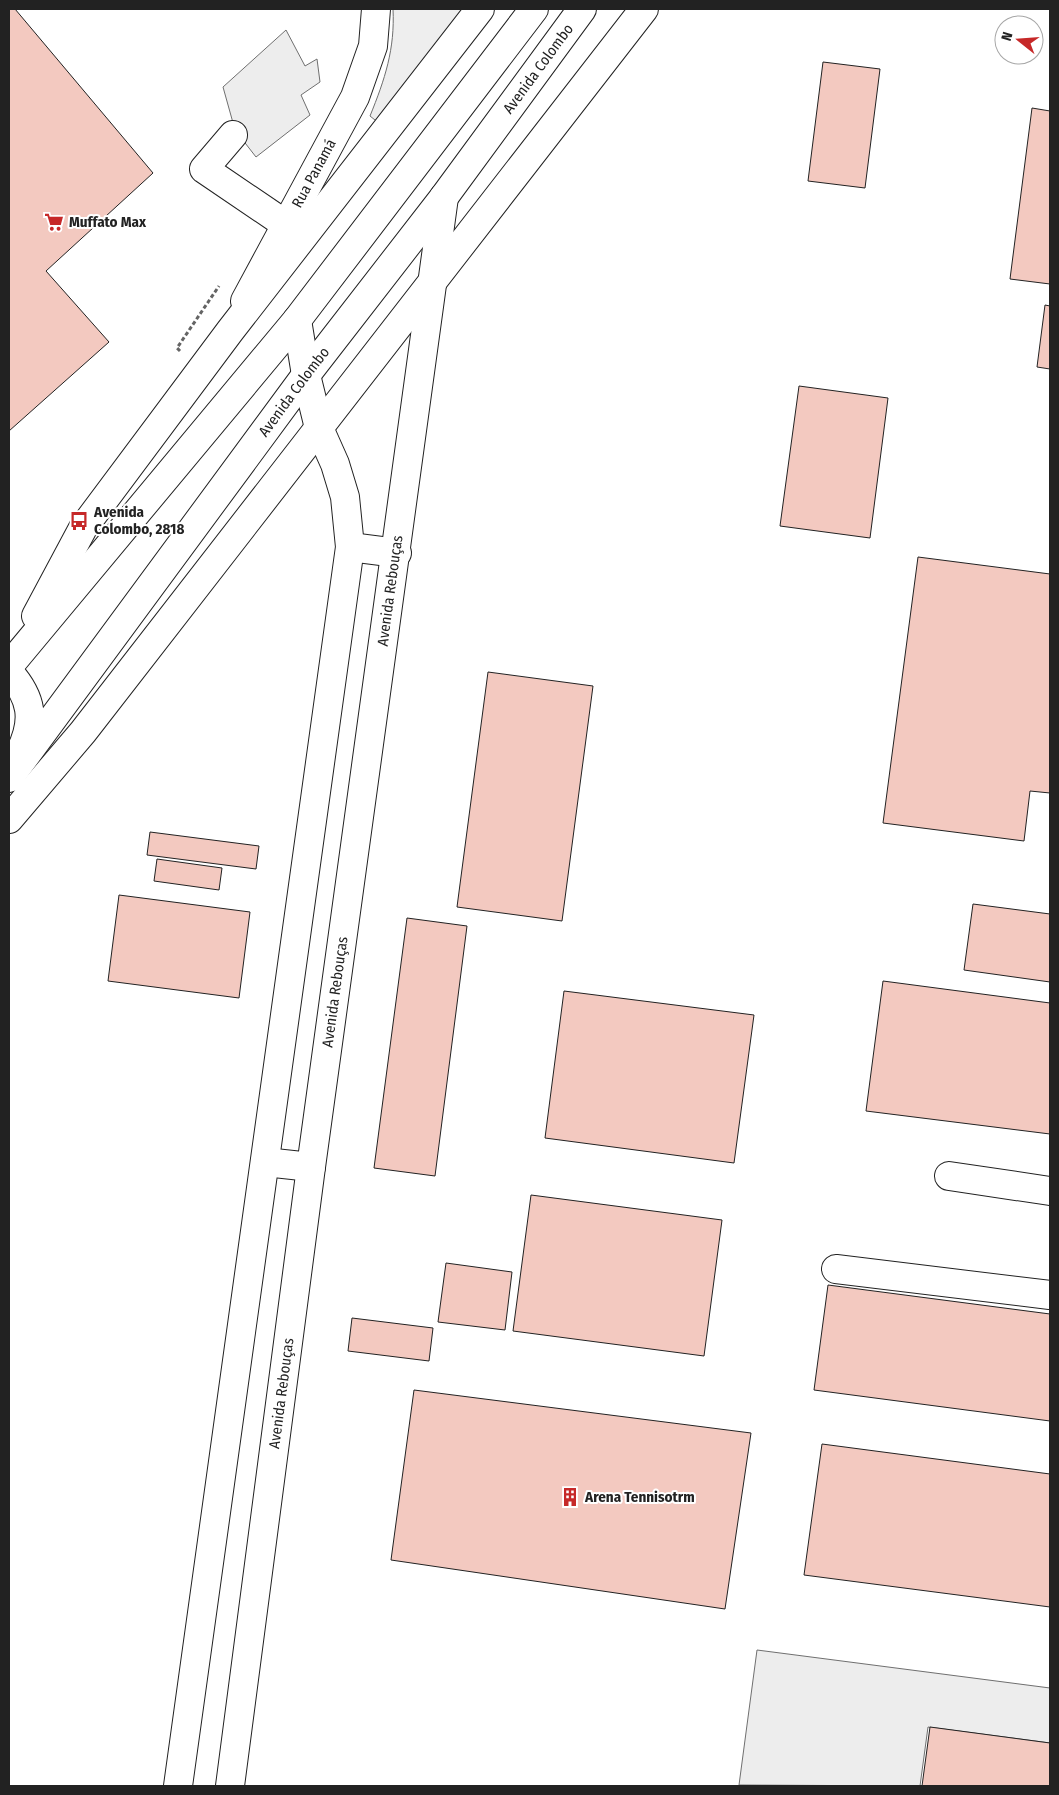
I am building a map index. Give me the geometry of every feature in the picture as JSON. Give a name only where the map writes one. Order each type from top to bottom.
[{"type":"main road","name":"Rua Panamá","points":[[230,331],[285,224],[355,97],[373,46],[376,9]]},
{"type":"main road","points":[[9,666],[83,528],[230,331],[480,9]]},
{"type":"main road","points":[[9,666],[297,320],[534,9]]},
{"type":"main road","name":"Avenida Colombo","points":[[9,777],[306,375],[444,197],[582,9]]},
{"type":"main road","points":[[9,819],[83,732],[434,277],[644,9]]},
{"type":"main road","points":[[233,135],[204,169],[285,224]]},
{"type":"main road","name":"Avenida Rebouças","points":[[230,1786],[444,197]]},
{"type":"main road","points":[[178,1786],[350,547],[345,498],[335,464],[319,428],[306,375],[297,320]]},
{"type":"main road","points":[[350,547],[397,553]]},
{"type":"main road","points":[[9,672],[23,688],[30,711],[30,724],[27,739],[9,777]]},
{"type":"main road","points":[[265,1162],[312,1167]]},
{"type":"main road","points":[[949,1176],[1050,1191]]},
{"type":"main road","points":[[836,1269],[1050,1294]]},
{"type":"shaded area","points":[[393,9],[465,9],[380,124],[370,116],[391,51]]},
{"type":"shaded area","points":[[286,30],[305,66],[317,59],[320,82],[301,95],[310,115],[256,157],[235,130],[223,87]]},
{"type":"shaded area","points":[[757,1650],[1050,1688],[1050,1743],[928,1727],[920,1786],[739,1785]]},
{"type":"building","name":"Muffato Max","points":[[9,9],[15,9],[153,173],[46,271],[109,342],[9,431]]},
{"type":"building","points":[[823,62],[880,69],[865,188],[808,181]]},
{"type":"building","points":[[1032,108],[1050,111],[1050,284],[1010,279]]},
{"type":"building","points":[[1045,305],[1050,306],[1050,369],[1037,367]]},
{"type":"building","points":[[799,386],[888,398],[870,538],[780,526]]},
{"type":"building","points":[[918,557],[1050,574],[1050,793],[1030,791],[1024,841],[883,823]]},
{"type":"building","points":[[488,672],[593,686],[562,921],[457,907]]},
{"type":"building","points":[[150,832],[259,846],[256,869],[147,855]]},
{"type":"building","points":[[157,859],[222,868],[219,890],[154,881]]},
{"type":"building","points":[[119,895],[250,912],[239,998],[108,981]]},
{"type":"building","points":[[973,904],[1050,914],[1050,982],[964,970]]},
{"type":"building","points":[[407,918],[467,926],[435,1176],[374,1168]]},
{"type":"building","points":[[883,981],[1050,1003],[1050,1134],[866,1111]]},
{"type":"building","points":[[564,991],[754,1015],[734,1163],[545,1138]]},
{"type":"building","points":[[531,1195],[722,1220],[704,1356],[513,1331]]},
{"type":"building","points":[[446,1263],[512,1272],[505,1330],[438,1322]]},
{"type":"building","points":[[828,1285],[1050,1314],[1050,1421],[814,1390]]},
{"type":"building","points":[[352,1318],[433,1328],[429,1361],[348,1351]]},
{"type":"building","name":"Arena Tennisotrm","points":[[414,1390],[751,1433],[725,1609],[391,1560]]},
{"type":"building","points":[[822,1444],[1050,1474],[1050,1607],[804,1575]]},
{"type":"building","points":[[930,1727],[1050,1743],[1050,1786],[922,1786]]},
{"type":"place","name":"Muffato Max","points":[[54,222]]},
{"type":"place","name":"Avenida Colombo, 2818","points":[[79,521]]},
{"type":"place","name":"Arena Tennisotrm","points":[[570,1497]]}]
